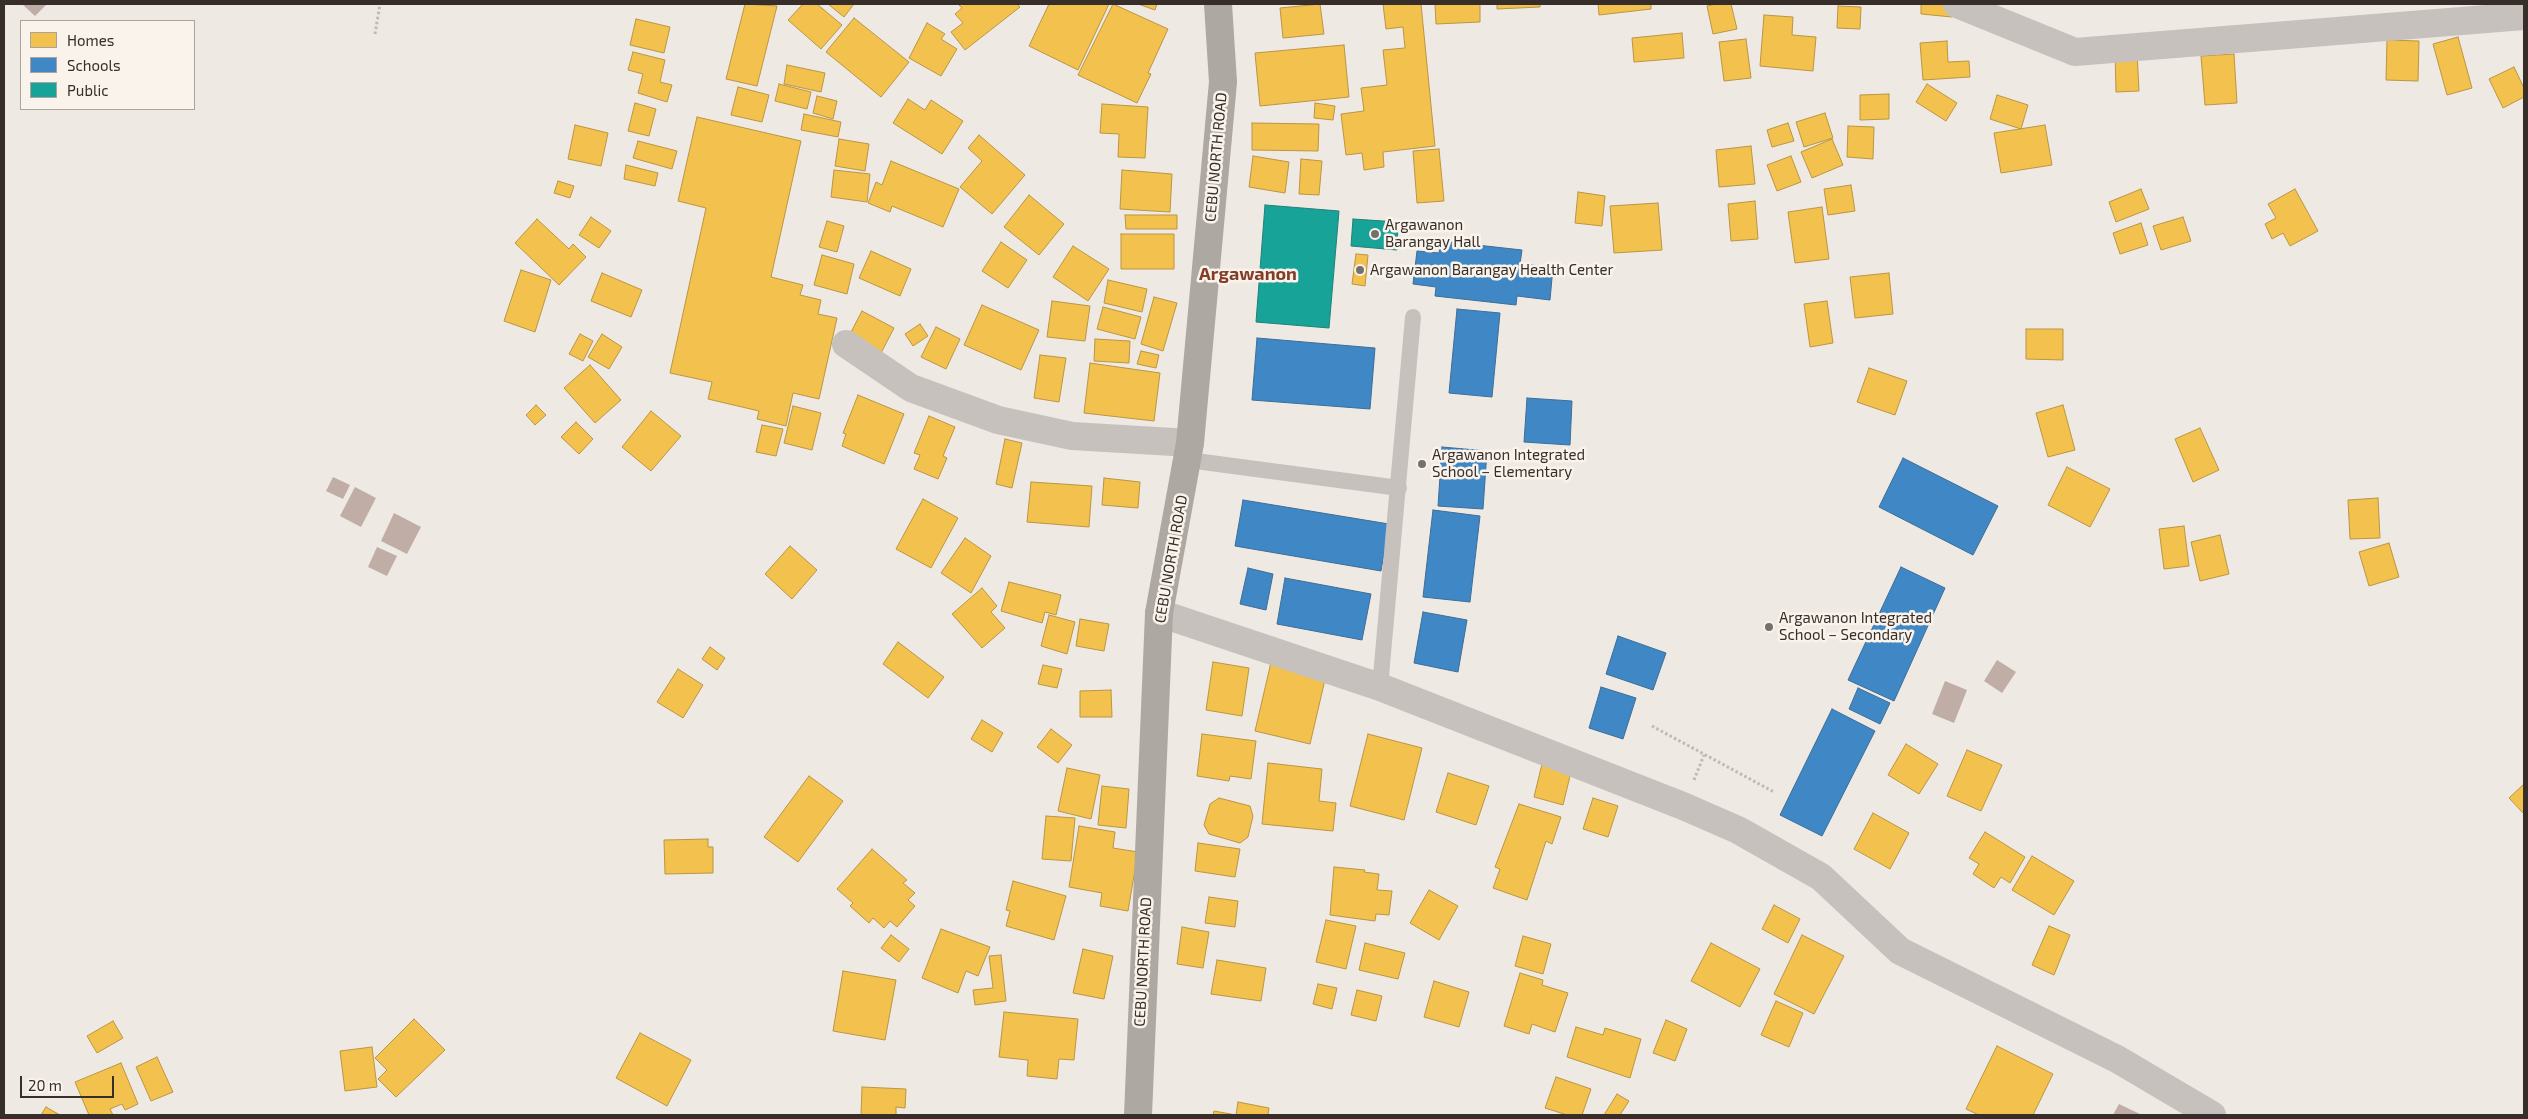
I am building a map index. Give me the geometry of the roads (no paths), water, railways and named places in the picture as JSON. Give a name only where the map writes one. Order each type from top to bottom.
[{"type":"highway","name":"CEBU NORTH ROAD","points":[[1138,1115],[1159,613],[1189,452],[1223,82],[1218,4]]},
{"type":"street","points":[[1957,4],[2075,52],[2524,16]]},
{"type":"street","points":[[846,344],[911,388],[998,420],[1072,436],[1189,452]]},
{"type":"street","points":[[1159,613],[1380,688],[1684,806],[1738,830],[1821,877],[1900,951],[2117,1059],[2212,1115]]},
{"type":"lane","points":[[1380,688],[1399,488],[1412,317]]},
{"type":"lane","points":[[1189,452],[1399,488]]},
{"type":"place","name":"Argawanon Barangay Hall","points":[[1375,234]]},
{"type":"place","name":"Argawanon Barangay Health Center","points":[[1360,270]]},
{"type":"place","name":"Argawanon Integrated School – Elementary","points":[[1422,464]]},
{"type":"place","name":"Argawanon Integrated School – Secondary","points":[[1769,627]]},
{"type":"district","name":"Argawanon","points":[[1248,274]]}]
